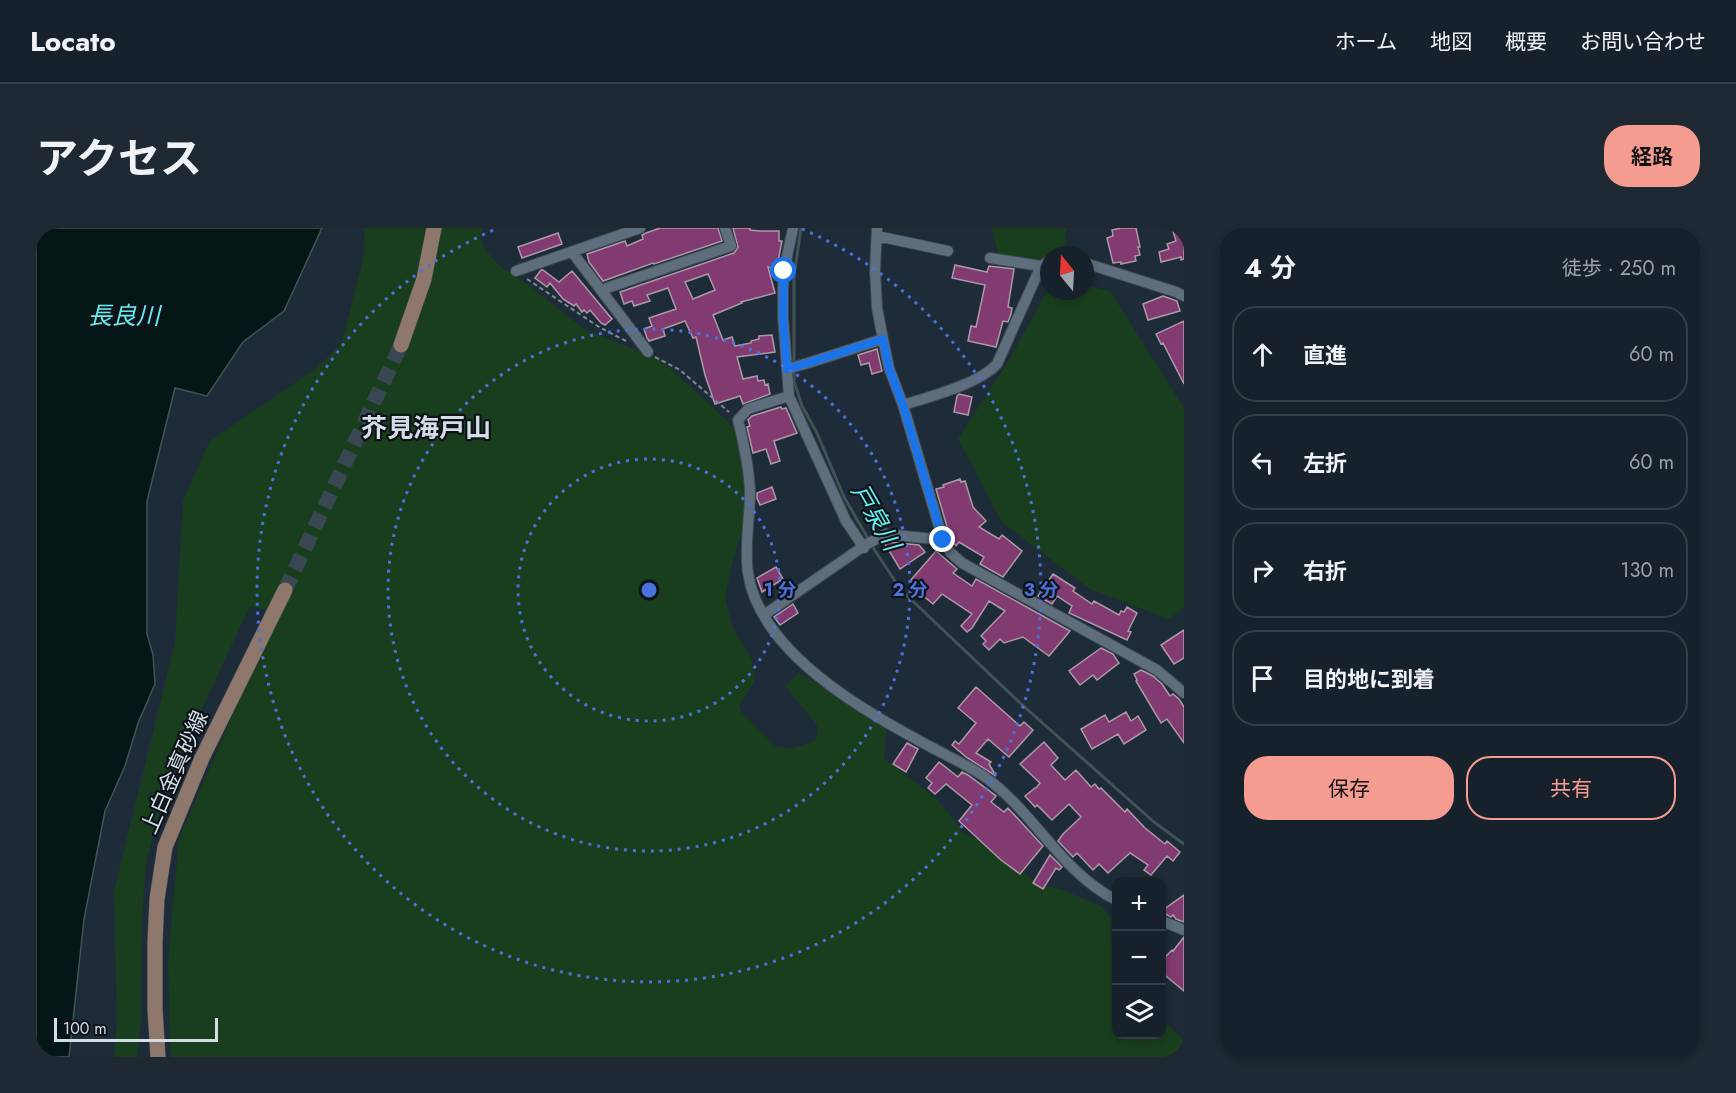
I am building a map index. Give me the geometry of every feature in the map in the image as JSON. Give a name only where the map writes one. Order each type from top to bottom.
[{"type":"main road","points":[[401,345],[424,279],[434,228]]},
{"type":"main road","name":"上白金真砂線","points":[[158,1057],[155,942],[157,899],[165,847],[202,758],[285,590]]},
{"type":"street","points":[[516,271],[639,228]]},
{"type":"street","points":[[601,290],[731,246],[725,228]]},
{"type":"street","points":[[793,228],[784,271],[783,290],[789,396],[846,521],[869,544]]},
{"type":"street","points":[[948,251],[877,232],[875,270],[877,309],[889,368],[903,405],[943,540],[950,552],[963,562],[1157,670],[1184,693]]},
{"type":"street","points":[[572,252],[648,352]]},
{"type":"street","points":[[990,258],[1040,263]]},
{"type":"street","points":[[1094,266],[1184,296]]},
{"type":"street","points":[[903,405],[942,394],[990,373],[997,364],[1040,274]]},
{"type":"street","points":[[787,369],[883,339]]},
{"type":"street","points":[[789,396],[748,409],[738,420],[749,468],[748,572],[757,602],[764,615],[778,636],[814,673],[850,700],[984,777],[1019,807],[1060,857],[1104,894],[1112,898]]},
{"type":"street","points":[[764,615],[886,534],[943,540]]},
{"type":"street","points":[[1166,923],[1184,930]]},
{"type":"green space","points":[[364,228],[483,228],[480,236],[485,250],[502,268],[527,284],[584,329],[661,360],[737,430],[750,468],[745,521],[732,563],[725,598],[733,628],[751,658],[755,674],[753,684],[739,705],[741,712],[775,746],[791,749],[814,741],[818,734],[817,725],[785,686],[799,673],[887,724],[884,758],[937,799],[962,831],[969,836],[994,843],[1036,884],[1060,889],[1101,906],[1111,918],[1112,1039],[1166,1039],[1166,1023],[1184,1040],[1184,1057],[171,1057],[168,963],[179,839],[237,705],[271,611],[250,606],[166,785],[146,862],[142,915],[141,1018],[137,1057],[114,1057],[117,1021],[114,891],[175,643],[183,501],[209,442],[312,371],[331,355],[342,341],[365,252]]},
{"type":"green space","points":[[992,228],[1066,228],[1065,246],[1040,246],[1040,260],[998,255]]},
{"type":"green space","points":[[1094,287],[1110,291],[1184,408],[1184,608],[1168,619],[1090,589],[1002,522],[958,439],[1010,358],[1042,300],[1094,300]]},
{"type":"water","name":"長良川","points":[[36,228],[322,228],[284,311],[243,342],[207,396],[175,388],[147,501],[147,634],[153,655],[155,684],[138,723],[125,766],[105,811],[84,919],[69,1057],[36,1057]]},
{"type":"building","points":[[660,228],[718,228],[722,241],[603,281],[589,262],[587,254],[625,241],[627,246],[643,239],[642,235]]},
{"type":"building","points":[[733,228],[779,231],[779,241],[782,241],[777,266],[768,267],[775,293],[741,302],[713,315],[723,340],[732,337],[735,346],[751,343],[759,339],[759,336],[772,335],[775,352],[737,357],[743,379],[757,376],[758,381],[764,380],[765,385],[768,384],[770,394],[743,404],[740,396],[715,404],[696,337],[693,338],[685,321],[663,329],[665,336],[649,341],[647,338],[644,329],[652,326],[649,318],[676,309],[668,288],[647,295],[650,301],[634,306],[632,301],[624,304],[620,292],[734,253],[738,247]],"holes":[[[708,274],[715,290],[693,299],[685,282]]]},
{"type":"building","points":[[1136,228],[1140,255],[1135,256],[1136,261],[1113,263],[1107,238],[1113,236],[1112,230]]},
{"type":"building","points":[[1172,228],[1184,228],[1184,259],[1181,260],[1181,257],[1161,262],[1159,252],[1169,249],[1167,244],[1176,241]]},
{"type":"building","points":[[558,233],[562,244],[522,258],[518,247]]},
{"type":"building","points":[[955,265],[987,272],[989,266],[1014,269],[1008,307],[1012,308],[1011,314],[1008,322],[1003,321],[996,347],[968,341],[971,326],[976,327],[985,285],[952,278]]},
{"type":"building","points":[[541,270],[559,282],[572,271],[612,319],[605,325],[590,310],[587,313],[584,310],[582,312],[576,304],[574,306],[563,299],[550,283],[547,287],[535,278]]},
{"type":"building","points":[[1163,296],[1177,301],[1180,311],[1148,320],[1143,304]]},
{"type":"building","points":[[1184,321],[1184,384],[1156,334]]},
{"type":"building","points":[[877,349],[882,371],[872,374],[869,363],[861,365],[858,355]]},
{"type":"building","points":[[959,394],[972,397],[968,415],[954,412]]},
{"type":"building","points":[[781,407],[786,408],[797,433],[774,441],[780,461],[771,464],[766,449],[753,453],[747,427],[750,426],[748,420],[752,416]]},
{"type":"building","points":[[960,479],[961,482],[965,481],[973,507],[986,521],[979,527],[999,539],[1002,535],[1022,551],[1003,577],[980,564],[984,557],[959,542],[956,546],[950,537],[936,489]]},
{"type":"building","points":[[772,487],[776,499],[760,505],[757,493]]},
{"type":"building","points":[[888,542],[919,545],[925,552],[900,569],[885,544]]},
{"type":"building","points":[[936,551],[957,569],[953,573],[972,586],[976,579],[1070,631],[1049,656],[1023,637],[1004,643],[1000,639],[989,650],[983,644],[986,641],[981,636],[1005,611],[989,601],[967,632],[961,626],[972,614],[942,594],[933,604],[910,581]]},
{"type":"building","points":[[776,567],[783,579],[762,592],[757,578]]},
{"type":"building","points":[[1053,574],[1075,588],[1073,591],[1092,604],[1094,601],[1119,615],[1127,607],[1137,613],[1128,631],[1131,632],[1127,640],[1069,613],[1072,606],[1057,596],[1052,604],[1038,596]]},
{"type":"building","points":[[793,604],[798,613],[780,625],[774,617]]},
{"type":"building","points":[[1184,630],[1184,658],[1174,664],[1161,645]]},
{"type":"building","points":[[1101,648],[1113,654],[1119,663],[1097,680],[1093,675],[1080,685],[1069,671]]},
{"type":"building","points":[[1141,670],[1153,676],[1170,696],[1173,694],[1179,699],[1184,707],[1184,743],[1167,719],[1161,723],[1136,681],[1134,674]]},
{"type":"building","points":[[976,687],[1020,726],[1024,722],[1033,730],[1009,757],[988,739],[976,753],[991,762],[989,764],[996,776],[952,745],[955,741],[959,744],[976,723],[958,708]]},
{"type":"building","points":[[1126,712],[1131,721],[1138,716],[1146,730],[1124,744],[1118,734],[1092,749],[1081,729],[1105,715],[1109,722]]},
{"type":"building","points":[[1044,742],[1058,758],[1051,765],[1065,780],[1076,770],[1091,787],[1095,784],[1099,789],[1101,788],[1125,812],[1127,809],[1145,828],[1165,844],[1167,841],[1180,852],[1173,861],[1167,856],[1151,875],[1144,870],[1148,865],[1130,853],[1108,873],[1099,864],[1093,870],[1077,853],[1073,857],[1058,841],[1081,817],[1069,804],[1052,820],[1025,796],[1040,783],[1020,764]]},
{"type":"building","points":[[907,743],[918,749],[906,772],[893,764]]},
{"type":"building","points":[[939,762],[958,777],[962,772],[968,775],[996,796],[991,802],[1004,812],[1008,808],[1043,846],[1020,874],[1001,860],[959,821],[972,805],[946,784],[935,794],[928,788],[932,783],[926,778]]},
{"type":"building","points":[[1050,855],[1062,867],[1059,870],[1056,868],[1043,889],[1033,883]]},
{"type":"building","points":[[1184,895],[1184,922],[1173,915],[1171,917],[1167,915],[1166,908]]},
{"type":"building","points":[[1184,937],[1184,991],[1166,976],[1166,956]]},
{"type":"waterway","name":"戸泉川","points":[[801,228],[794,276],[794,381],[802,406],[817,433],[844,497],[869,540]]},
{"type":"waterway","name":"戸泉川","points":[[872,546],[901,590],[1019,702],[1154,822],[1184,844]]},
{"type":"tunnel","points":[[285,590],[401,345]]},
{"type":"district","name":"芥見海戸山","points":[[426,428]]},
{"type":"route","points":[[784,271],[783,317],[787,369],[883,339],[889,368],[903,405],[943,540]]}]
